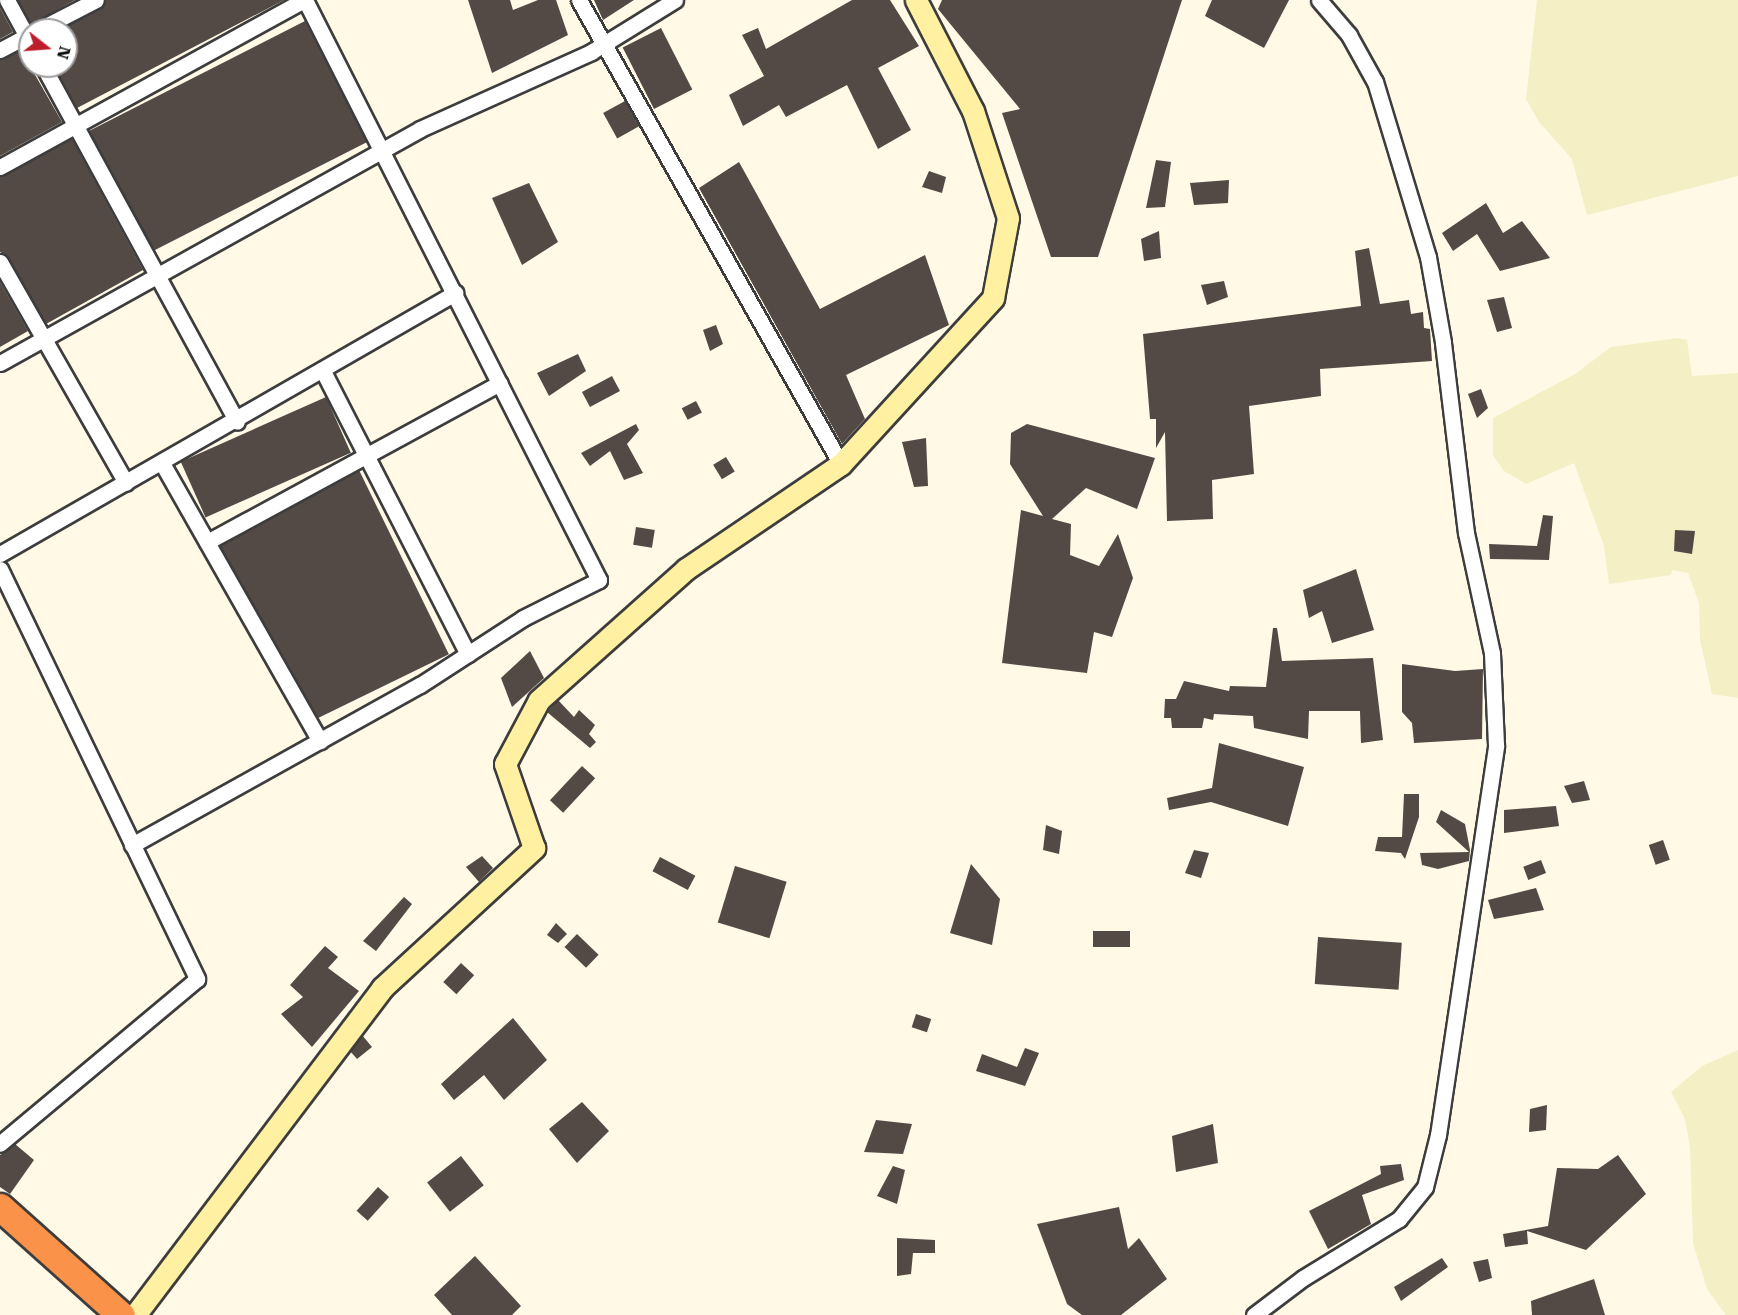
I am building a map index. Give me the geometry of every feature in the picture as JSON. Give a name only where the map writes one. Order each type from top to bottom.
[{"type":"highway","points":[[0,1207],[122,1315]]},
{"type":"street","points":[[7,0],[19,18]]},
{"type":"street","points":[[64,18],[96,0]]},
{"type":"street","points":[[0,168],[304,0],[599,580],[524,618],[468,654],[320,741],[132,845]]},
{"type":"street","points":[[579,0],[601,46],[841,464]]},
{"type":"street","points":[[0,363],[380,151],[601,46],[675,0]]},
{"type":"street","points":[[135,1315],[381,988],[534,848],[505,764],[539,700],[687,569],[841,464],[993,298],[1008,218],[973,111],[916,0]]},
{"type":"street","points":[[1254,1315],[1303,1278],[1399,1219],[1425,1187],[1442,1114],[1496,746],[1492,653],[1466,533],[1443,342],[1428,257],[1376,82],[1349,35],[1319,0]]},
{"type":"street","points":[[0,50],[18,42]]},
{"type":"street","points":[[50,78],[237,422]]},
{"type":"street","points":[[0,262],[126,483]]},
{"type":"street","points":[[0,554],[237,422],[455,293]]},
{"type":"street","points":[[323,371],[468,654]]},
{"type":"street","points":[[207,542],[500,383]]},
{"type":"street","points":[[162,463],[320,741]]},
{"type":"street","points":[[0,569],[197,979],[0,1144]]},
{"type":"shaded area","points":[[1537,0],[1738,0],[1738,176],[1587,215],[1572,159],[1539,122],[1526,99]]},
{"type":"shaded area","points":[[1678,338],[1687,340],[1692,376],[1738,373],[1738,698],[1712,694],[1700,640],[1699,603],[1688,573],[1672,570],[1671,575],[1609,584],[1604,546],[1574,463],[1526,484],[1504,471],[1493,455],[1493,418],[1575,374],[1611,347]]},
{"type":"shaded area","points":[[1738,1050],[1738,1315],[1726,1315],[1707,1289],[1693,1243],[1690,1147],[1685,1119],[1671,1092],[1702,1066]]},
{"type":"building","points":[[18,0],[75,0],[42,18],[28,18]]},
{"type":"building","points":[[106,0],[284,0],[77,108],[61,78],[78,78],[78,20],[100,9]]},
{"type":"building","points":[[468,0],[510,0],[513,10],[538,0],[556,0],[568,35],[492,73]]},
{"type":"building","points":[[594,0],[634,0],[603,20]]},
{"type":"building","points":[[852,0],[890,0],[919,46],[878,68],[911,130],[878,149],[847,85],[786,117],[779,105],[743,126],[729,95],[764,76],[742,35],[758,28],[766,49]]},
{"type":"building","points":[[942,0],[1182,0],[1098,257],[1051,257],[1002,113],[1020,109],[938,9]]},
{"type":"building","points":[[1212,0],[1289,0],[1264,48],[1205,16]]},
{"type":"building","points":[[0,8],[13,32],[0,39]]},
{"type":"building","points":[[305,21],[367,142],[151,252],[89,131]]},
{"type":"building","points":[[661,28],[692,89],[654,109],[623,48]]},
{"type":"building","points":[[18,51],[18,78],[37,78],[62,122],[0,156],[0,60]]},
{"type":"building","points":[[625,101],[639,126],[617,138],[603,113]]},
{"type":"building","points":[[72,139],[143,270],[46,324],[8,257],[0,252],[0,177]]},
{"type":"building","points":[[1156,160],[1171,162],[1165,207],[1146,208]]},
{"type":"building","points":[[739,162],[820,309],[925,255],[949,325],[846,375],[865,419],[842,444],[699,188]]},
{"type":"building","points":[[929,171],[946,177],[942,193],[922,187]]},
{"type":"building","points":[[1229,180],[1228,203],[1194,205],[1190,183]]},
{"type":"building","points":[[529,183],[558,242],[522,265],[492,198]]},
{"type":"building","points":[[1486,203],[1503,233],[1522,221],[1550,258],[1500,271],[1477,234],[1453,251],[1442,233]]},
{"type":"building","points":[[1159,231],[1161,258],[1144,261],[1141,239]]},
{"type":"building","points":[[1369,248],[1380,304],[1409,300],[1411,314],[1423,312],[1424,328],[1430,329],[1432,361],[1320,369],[1321,396],[1249,406],[1254,474],[1212,480],[1213,519],[1167,521],[1165,432],[1156,448],[1156,419],[1150,419],[1143,334],[1361,306],[1355,251]]},
{"type":"building","points":[[1224,281],[1228,297],[1207,305],[1201,285]]},
{"type":"building","points":[[0,282],[28,331],[0,347]]},
{"type":"building","points":[[1504,297],[1512,328],[1497,332],[1487,300]]},
{"type":"building","points":[[716,325],[723,344],[710,351],[703,330]]},
{"type":"building","points":[[578,354],[586,371],[549,396],[537,373]]},
{"type":"building","points":[[612,376],[620,391],[590,407],[582,392]]},
{"type":"building","points":[[1481,389],[1488,408],[1477,418],[1468,394]]},
{"type":"building","points":[[326,397],[351,453],[206,517],[181,462]]},
{"type":"building","points":[[696,401],[702,413],[688,420],[682,408]]},
{"type":"building","points":[[636,424],[639,430],[627,444],[643,473],[624,480],[610,451],[590,466],[581,453]]},
{"type":"building","points":[[1027,424],[1155,458],[1137,509],[1086,488],[1052,519],[1071,524],[1070,555],[1099,566],[1118,534],[1133,578],[1112,637],[1094,632],[1087,673],[1002,663],[1021,510],[1043,516],[1010,464],[1011,433]]},
{"type":"building","points":[[926,438],[928,486],[914,487],[902,442]]},
{"type":"building","points":[[726,457],[735,472],[722,479],[713,465]]},
{"type":"building","points":[[359,470],[449,654],[307,724],[217,539]]},
{"type":"building","points":[[1543,515],[1553,516],[1549,560],[1490,559],[1489,544],[1537,546]]},
{"type":"building","points":[[636,527],[655,530],[652,548],[633,545]]},
{"type":"building","points":[[1675,530],[1695,531],[1692,554],[1674,551]]},
{"type":"building","points":[[1356,569],[1374,630],[1332,643],[1322,611],[1309,618],[1303,590]]},
{"type":"building","points":[[1273,628],[1277,628],[1282,661],[1373,658],[1383,740],[1361,743],[1360,711],[1309,711],[1308,739],[1254,728],[1253,716],[1214,714],[1213,720],[1204,718],[1202,728],[1172,728],[1171,718],[1164,718],[1165,699],[1176,699],[1184,681],[1229,691],[1230,686],[1266,687]]},
{"type":"building","points":[[530,651],[544,678],[512,707],[501,678]]},
{"type":"building","points":[[1402,664],[1455,671],[1483,669],[1482,739],[1414,743],[1412,723],[1402,712]]},
{"type":"building","points":[[558,700],[574,717],[579,710],[595,725],[589,734],[596,742],[590,748],[547,712]]},
{"type":"building","points":[[1219,743],[1304,767],[1288,826],[1211,802],[1169,810],[1167,798],[1212,788]]},
{"type":"building","points":[[582,766],[595,778],[563,813],[550,800]]},
{"type":"building","points":[[1584,781],[1590,800],[1572,803],[1564,786]]},
{"type":"building","points":[[1404,794],[1419,794],[1419,817],[1405,859],[1401,853],[1375,851],[1378,837],[1402,837]]},
{"type":"building","points":[[1556,806],[1559,826],[1504,833],[1504,810]]},
{"type":"building","points":[[1441,810],[1465,824],[1470,850],[1469,861],[1438,869],[1422,865],[1420,853],[1469,852],[1436,822]]},
{"type":"building","points":[[1046,825],[1062,831],[1059,854],[1043,850]]},
{"type":"building","points":[[1663,840],[1670,860],[1656,865],[1649,845]]},
{"type":"building","points":[[1194,850],[1209,853],[1201,878],[1185,873]]},
{"type":"building","points":[[482,856],[493,868],[479,882],[466,867]]},
{"type":"building","points":[[660,857],[695,876],[688,890],[652,871]]},
{"type":"building","points":[[1541,860],[1546,873],[1528,880],[1523,867]]},
{"type":"building","points":[[971,864],[1000,899],[992,945],[950,933]]},
{"type":"building","points":[[735,866],[787,882],[769,938],[718,922]]},
{"type":"building","points":[[1536,888],[1544,910],[1494,919],[1488,900]]},
{"type":"building","points":[[404,897],[412,904],[376,951],[363,941]]},
{"type":"building","points":[[556,923],[567,934],[558,943],[547,935]]},
{"type":"building","points":[[1093,931],[1130,931],[1130,947],[1093,947]]},
{"type":"building","points":[[577,934],[599,955],[586,968],[564,947]]},
{"type":"building","points":[[1318,937],[1402,943],[1399,990],[1315,984]]},
{"type":"building","points":[[325,946],[338,957],[328,968],[359,991],[312,1047],[281,1014],[303,997],[290,985]]},
{"type":"building","points":[[461,963],[474,975],[456,994],[443,982]]},
{"type":"building","points":[[916,1014],[931,1019],[927,1032],[912,1027]]},
{"type":"building","points":[[513,1018],[547,1060],[504,1100],[484,1075],[454,1100],[441,1084]]},
{"type":"building","points":[[362,1035],[372,1047],[357,1059],[350,1051]]},
{"type":"building","points":[[1025,1048],[1039,1053],[1025,1086],[976,1071],[982,1054],[1017,1067]]},
{"type":"building","points":[[582,1102],[609,1131],[577,1163],[549,1129]]},
{"type":"building","points":[[1547,1105],[1546,1130],[1529,1132],[1530,1109]]},
{"type":"building","points":[[876,1120],[912,1124],[903,1154],[864,1152]]},
{"type":"building","points":[[1213,1124],[1218,1163],[1176,1172],[1172,1136]]},
{"type":"building","points":[[15,1144],[34,1160],[10,1194],[0,1187],[0,1155]]},
{"type":"building","points":[[1618,1155],[1646,1194],[1586,1250],[1527,1231],[1528,1244],[1505,1247],[1503,1234],[1548,1226],[1557,1168],[1598,1169]]},
{"type":"building","points":[[461,1156],[484,1185],[450,1212],[427,1182]]},
{"type":"building","points":[[1401,1164],[1404,1180],[1362,1195],[1371,1224],[1328,1249],[1309,1211],[1381,1174],[1380,1166]]},
{"type":"building","points":[[893,1166],[905,1170],[897,1204],[877,1196]]},
{"type":"building","points":[[378,1187],[389,1197],[368,1221],[357,1211]]},
{"type":"building","points":[[1119,1207],[1128,1249],[1139,1238],[1167,1279],[1121,1315],[1082,1315],[1067,1304],[1037,1224]]},
{"type":"building","points":[[897,1238],[935,1240],[935,1253],[913,1253],[911,1274],[897,1276]]},
{"type":"building","points":[[475,1256],[521,1306],[512,1315],[452,1315],[434,1295]]},
{"type":"building","points":[[1442,1258],[1448,1267],[1401,1301],[1394,1287]]},
{"type":"building","points":[[1488,1259],[1492,1278],[1479,1282],[1473,1262]]},
{"type":"building","points":[[1594,1279],[1605,1315],[1532,1315],[1531,1301]]}]
